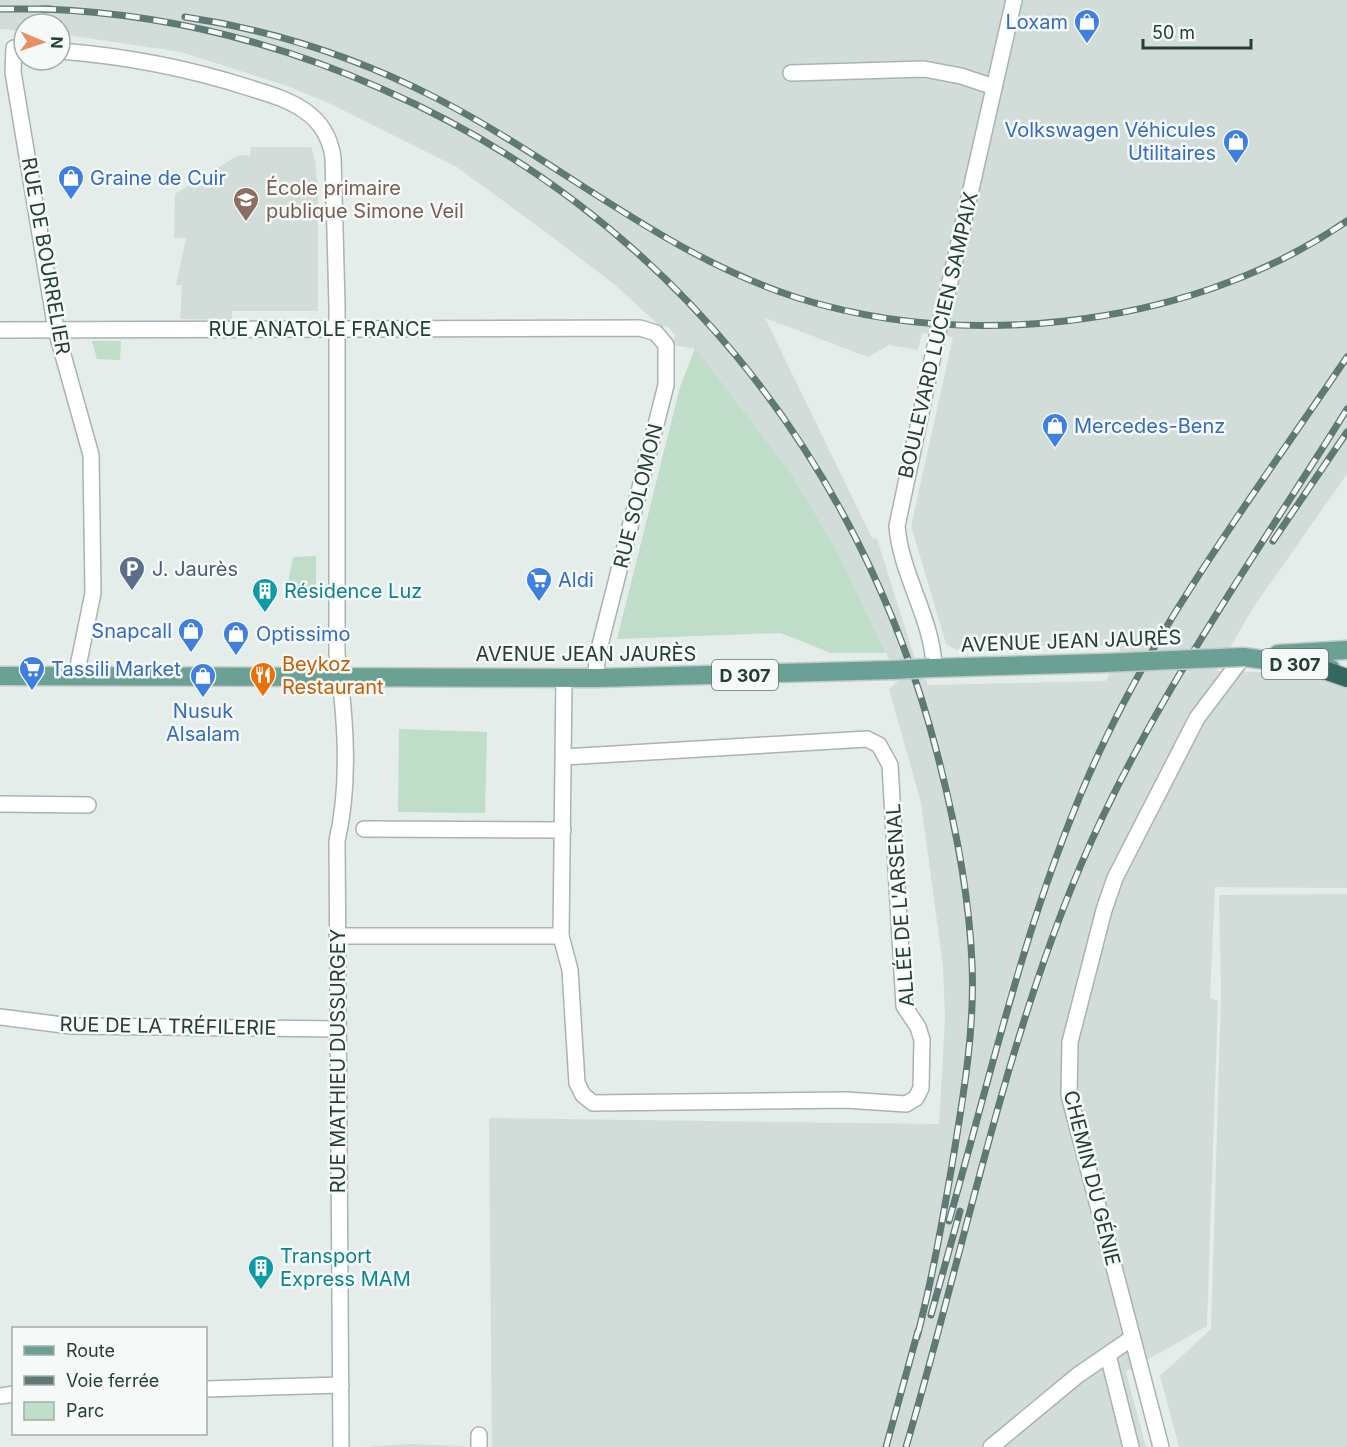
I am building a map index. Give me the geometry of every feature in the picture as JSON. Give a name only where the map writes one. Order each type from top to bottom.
[{"type":"highway","points":[[1315,667],[1347,678]]},
{"type":"main road","name":"D 307","points":[[1243,657],[1347,650]]},
{"type":"main road","name":"AVENUE JEAN JAURÈS","points":[[0,676],[596,678],[1243,657]]},
{"type":"main road","name":"D 307","points":[[1243,657],[1347,670]]},
{"type":"street","name":"BOULEVARD LUCIEN SAMPAIX","points":[[932,668],[930,639],[899,546],[897,526],[938,332],[1014,0]]},
{"type":"street","name":"RUE MATHIEU DUSSURGEY","points":[[72,52],[98,54],[199,73],[280,98],[313,118],[328,138],[333,156],[337,654],[344,704],[344,797],[337,841],[341,1447]]},
{"type":"street","points":[[791,73],[924,69],[961,76],[994,87]]},
{"type":"street","name":"RUE DE BOURRELIER","points":[[13,72],[56,330],[91,455],[93,593],[76,676]]},
{"type":"street","name":"RUE ANATOLE FRANCE","points":[[0,330],[640,328]]},
{"type":"street","name":"RUE SOLOMON","points":[[596,678],[597,657],[666,385],[666,345],[656,333],[640,328]]},
{"type":"street","name":"CHEMIN DU GÉNIE","points":[[1161,1447],[1069,1095],[1071,1042],[1104,910],[1115,878],[1197,718],[1243,657]]},
{"type":"street","name":"ALLÉE DE L'ARSENAL","points":[[564,678],[561,936],[570,970],[578,1083],[583,1095],[593,1103],[846,1100],[906,1104],[916,1098],[921,1088],[922,1040],[918,1027],[904,1006],[890,765],[879,745],[867,739],[564,757]]},
{"type":"street","points":[[0,804],[88,805]]},
{"type":"street","points":[[364,830],[563,830]]},
{"type":"street","points":[[337,936],[561,936]]},
{"type":"street","name":"RUE DE LA TRÉFILERIE","points":[[0,1017],[71,1026],[337,1029]]},
{"type":"street","points":[[991,1447],[1078,1375],[1132,1338]]},
{"type":"street","points":[[1108,1354],[1131,1447]]},
{"type":"street","points":[[207,1389],[341,1385]]},
{"type":"shaded area","points":[[0,0],[1347,0],[1347,474],[1255,605],[1216,671],[1309,673],[1347,686],[1347,888],[1215,887],[1210,998],[1218,1001],[1207,1326],[1126,1372],[1146,1447],[492,1447],[489,1118],[939,1124],[945,1020],[943,966],[921,803],[889,689],[901,678],[895,661],[890,661],[836,549],[792,475],[695,349],[673,345],[675,335],[667,326],[661,327],[615,285],[457,167],[331,104],[287,86],[181,52],[72,36],[72,12],[12,12],[12,30],[0,29]],"holes":[[[765,318],[868,357],[889,345],[918,350],[922,333],[953,337],[911,526],[946,644],[956,650],[994,646],[1120,645],[1120,652],[1106,681],[928,685],[925,678],[921,678],[877,539],[872,538]]]},
{"type":"shaded area","name":"École primaire publique Simone Veil","points":[[251,147],[311,147],[315,160],[318,190],[318,311],[232,311],[232,320],[180,319],[182,285],[176,285],[186,238],[174,238],[175,194],[239,155],[250,156]]},
{"type":"shaded area","points":[[1347,894],[1347,1447],[1179,1447],[1160,1376],[1211,1329],[1221,996],[1219,895]]},
{"type":"shaded area","points":[[408,1444],[464,1446],[464,1447],[365,1447]]},
{"type":"green space","points":[[92,341],[121,341],[120,360],[97,359]]},
{"type":"green space","points":[[695,348],[792,475],[836,549],[886,653],[831,653],[781,633],[617,639],[680,387]]},
{"type":"green space","points":[[316,556],[316,594],[286,594],[293,557]]},
{"type":"green space","points":[[399,729],[487,732],[485,813],[398,812]]},
{"type":"railway","points":[[0,9],[51,9]]},
{"type":"railway","points":[[42,9],[130,16],[216,32],[258,44],[300,57],[382,89],[484,141],[577,203],[661,275],[736,356],[802,445],[857,542],[903,645],[944,779],[968,910],[972,963],[972,1014],[967,1064],[940,1230],[917,1337]]},
{"type":"railway","points":[[185,17],[282,38],[376,70],[436,98],[481,123],[657,232],[749,280],[831,307],[897,320],[964,325],[1032,324],[1140,309],[1176,300],[1248,275],[1282,259],[1347,221]]},
{"type":"railway","points":[[949,1221],[999,1038],[1036,917],[1056,857],[1105,740],[1158,640],[1188,592],[1347,357]]},
{"type":"railway","points":[[906,1447],[1006,1081],[1052,937],[1080,867],[1107,807],[1170,690],[1347,409]]},
{"type":"railway","points":[[1273,541],[1347,432]]},
{"type":"railway","points":[[931,1315],[960,1211]]},
{"type":"railway","points":[[886,1447],[918,1331]]},
{"type":"place","name":"Loxam","points":[[1087,45]]},
{"type":"place","name":"Volkswagen Véhicules Utilitaires","points":[[1236,165]]},
{"type":"place","name":"Graine de Cuir","points":[[71,201]]},
{"type":"place","name":"École primaire publique Simone Veil","points":[[246,223]]},
{"type":"place","name":"Mercedes-Benz","points":[[1055,449]]},
{"type":"place","name":"J. Jaurès","points":[[132,592]]},
{"type":"place","name":"Aldi","points":[[539,603]]},
{"type":"place","name":"Résidence Luz","points":[[265,614]]},
{"type":"place","name":"Snapcall","points":[[191,654]]},
{"type":"place","name":"Optissimo","points":[[236,657]]},
{"type":"place","name":"Tassili Market","points":[[32,692]]},
{"type":"place","name":"Beykoz Restaurant","points":[[263,698]]},
{"type":"place","name":"Nusuk Alsalam","points":[[203,699]]},
{"type":"place","name":"Transport Express MAM","points":[[261,1291]]}]
